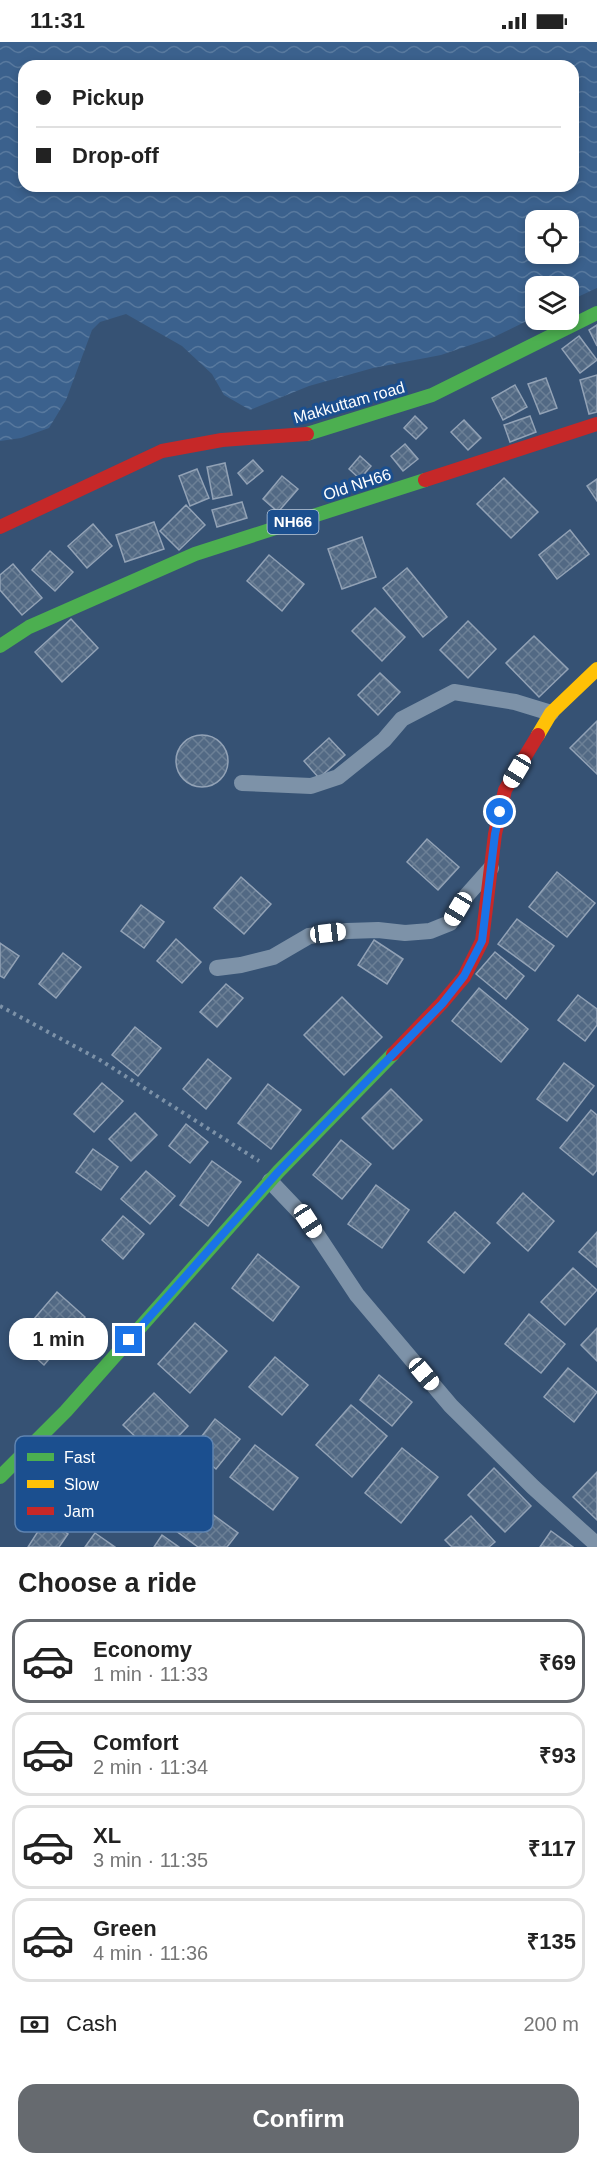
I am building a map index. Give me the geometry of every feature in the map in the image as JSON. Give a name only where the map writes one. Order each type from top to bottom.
[{"type":"street","name":"Makkuttam road","points":[[0,527],[162,451],[222,440],[308,434],[432,395],[597,313]]},
{"type":"street","name":"Old NH66","points":[[0,646],[29,627],[195,554],[597,424]]},
{"type":"street","points":[[41,1436],[66,1411],[274,1176],[442,1004],[464,976],[482,941],[495,834],[505,790],[551,713],[597,669]]},
{"type":"street","points":[[242,783],[311,786],[338,777],[384,740],[402,719],[454,692],[507,700],[551,713]]},
{"type":"street","points":[[218,968],[273,957],[309,936],[346,931],[378,930],[405,933],[430,931],[450,923],[467,895],[490,868]]},
{"type":"street","points":[[274,1176],[308,1221],[357,1294],[451,1406],[533,1487],[596,1544]]},
{"type":"street","points":[[0,1477],[15,1462]]},
{"type":"path","points":[[0,1006],[100,1060],[274,1176]]},
{"type":"water","points":[[0,42],[597,42],[597,288],[579,296],[579,276],[525,276],[525,322],[494,337],[441,355],[373,368],[309,386],[250,410],[224,395],[212,374],[182,346],[126,314],[100,322],[92,330],[66,400],[49,428],[21,438],[0,441]]},
{"type":"building","points":[[597,325],[597,346],[589,330]]},
{"type":"building","points":[[579,336],[597,360],[580,373],[562,349]]},
{"type":"building","points":[[597,375],[597,412],[589,414],[580,380]]},
{"type":"building","points":[[546,378],[557,408],[540,414],[528,384]]},
{"type":"building","points":[[515,385],[527,407],[503,420],[492,398]]},
{"type":"building","points":[[415,416],[427,428],[416,439],[404,428]]},
{"type":"building","points":[[530,416],[536,432],[510,442],[504,425]]},
{"type":"building","points":[[464,420],[481,438],[468,450],[451,432]]},
{"type":"building","points":[[405,444],[418,459],[403,471],[391,456]]},
{"type":"building","points":[[360,456],[371,466],[360,479],[349,469]]},
{"type":"building","points":[[253,460],[263,471],[247,484],[238,473]]},
{"type":"building","points":[[225,463],[232,495],[213,499],[207,467]]},
{"type":"building","points":[[197,469],[209,498],[190,506],[179,476]]},
{"type":"building","points":[[282,476],[298,489],[278,512],[263,499]]},
{"type":"building","points":[[504,478],[538,512],[511,538],[477,504]]},
{"type":"building","points":[[597,479],[597,501],[587,486]]},
{"type":"building","points":[[242,502],[247,518],[217,527],[212,510]]},
{"type":"building","points":[[186,505],[205,525],[179,550],[160,531]]},
{"type":"building","points":[[154,522],[164,549],[125,562],[116,535]]},
{"type":"building","points":[[93,524],[112,546],[87,568],[68,546]]},
{"type":"building","points":[[570,530],[589,554],[557,579],[539,555]]},
{"type":"building","points":[[362,537],[376,577],[342,589],[328,549]]},
{"type":"building","points":[[50,551],[73,572],[55,591],[32,570]]},
{"type":"building","points":[[269,555],[304,584],[282,611],[247,581]]},
{"type":"building","points":[[13,564],[42,598],[22,615],[0,590],[0,575]]},
{"type":"building","points":[[407,568],[447,617],[423,637],[383,588]]},
{"type":"building","points":[[375,608],[405,637],[382,661],[352,631]]},
{"type":"building","points":[[71,619],[98,648],[62,682],[35,652]]},
{"type":"building","points":[[468,621],[496,649],[468,678],[440,650]]},
{"type":"building","points":[[534,636],[568,669],[539,697],[506,663]]},
{"type":"building","points":[[380,673],[400,692],[378,715],[358,695]]},
{"type":"building","points":[[597,721],[597,774],[570,748]]},
{"type":"building","points":[[202,735],[216,739],[224,747],[228,761],[224,775],[216,783],[202,787],[188,783],[180,775],[176,761],[180,747],[188,739]]},
{"type":"building","points":[[329,738],[345,755],[319,778],[304,761]]},
{"type":"building","points":[[427,839],[459,867],[438,890],[407,862]]},
{"type":"building","points":[[557,872],[595,903],[567,937],[529,907]]},
{"type":"building","points":[[241,877],[271,904],[244,934],[214,908]]},
{"type":"building","points":[[141,905],[164,922],[144,948],[121,931]]},
{"type":"building","points":[[517,919],[554,946],[535,971],[498,944]]},
{"type":"building","points":[[176,939],[201,962],[182,983],[157,961]]},
{"type":"building","points":[[374,940],[403,959],[387,984],[358,965]]},
{"type":"building","points":[[0,943],[19,956],[4,978],[0,976]]},
{"type":"building","points":[[495,952],[524,976],[506,999],[476,974]]},
{"type":"building","points":[[63,953],[81,967],[56,998],[39,984]]},
{"type":"building","points":[[226,984],[243,998],[217,1027],[200,1012]]},
{"type":"building","points":[[479,988],[528,1029],[501,1062],[452,1021]]},
{"type":"building","points":[[578,995],[597,1009],[597,1025],[585,1041],[558,1020]]},
{"type":"building","points":[[342,997],[382,1037],[344,1075],[304,1035]]},
{"type":"building","points":[[135,1027],[161,1048],[138,1076],[112,1055]]},
{"type":"building","points":[[208,1059],[231,1078],[206,1109],[183,1089]]},
{"type":"building","points":[[564,1063],[594,1086],[567,1121],[537,1099]]},
{"type":"building","points":[[102,1083],[123,1101],[94,1132],[74,1114]]},
{"type":"building","points":[[268,1084],[301,1110],[271,1149],[238,1123]]},
{"type":"building","points":[[391,1089],[422,1120],[393,1149],[362,1118]]},
{"type":"building","points":[[591,1110],[597,1115],[597,1170],[593,1175],[560,1148]]},
{"type":"building","points":[[135,1113],[157,1135],[131,1161],[109,1139]]},
{"type":"building","points":[[186,1124],[208,1142],[190,1163],[169,1146]]},
{"type":"building","points":[[341,1140],[371,1164],[342,1199],[313,1175]]},
{"type":"building","points":[[93,1149],[118,1167],[101,1190],[76,1172]]},
{"type":"building","points":[[212,1161],[241,1182],[208,1226],[180,1205]]},
{"type":"building","points":[[146,1171],[175,1196],[150,1224],[121,1199]]},
{"type":"building","points":[[376,1185],[409,1210],[382,1248],[348,1224]]},
{"type":"building","points":[[523,1193],[554,1221],[528,1251],[497,1223]]},
{"type":"building","points":[[455,1212],[490,1243],[464,1273],[428,1242]]},
{"type":"building","points":[[123,1216],[144,1234],[123,1259],[102,1240]]},
{"type":"building","points":[[597,1232],[597,1267],[579,1252]]},
{"type":"building","points":[[258,1254],[299,1287],[273,1321],[232,1288]]},
{"type":"building","points":[[573,1268],[597,1290],[565,1325],[541,1302]]},
{"type":"building","points":[[57,1292],[85,1317],[44,1365],[16,1340]]},
{"type":"building","points":[[529,1314],[565,1344],[541,1373],[505,1344]]},
{"type":"building","points":[[195,1323],[227,1351],[190,1393],[158,1364]]},
{"type":"building","points":[[597,1328],[597,1361],[581,1345]]},
{"type":"building","points":[[275,1357],[308,1385],[282,1415],[249,1387]]},
{"type":"building","points":[[568,1368],[597,1392],[574,1422],[544,1397]]},
{"type":"building","points":[[379,1375],[412,1402],[392,1426],[360,1400]]},
{"type":"building","points":[[154,1393],[188,1426],[179,1436],[135,1436],[123,1425]]},
{"type":"building","points":[[351,1405],[387,1436],[352,1477],[316,1445]]},
{"type":"building","points":[[215,1419],[240,1439],[216,1469],[213,1466],[213,1436],[202,1436]]},
{"type":"building","points":[[255,1445],[298,1478],[273,1510],[230,1477]]},
{"type":"building","points":[[402,1448],[438,1477],[401,1523],[365,1493]]},
{"type":"building","points":[[494,1468],[531,1506],[505,1532],[468,1495]]},
{"type":"building","points":[[597,1472],[597,1520],[573,1497]]},
{"type":"building","points":[[213,1515],[238,1533],[227,1547],[198,1547],[178,1532],[213,1532]]},
{"type":"building","points":[[471,1516],[495,1542],[489,1547],[452,1547],[445,1540]]},
{"type":"building","points":[[551,1531],[573,1547],[540,1547]]},
{"type":"building","points":[[38,1532],[65,1532],[68,1534],[59,1547],[28,1547]]},
{"type":"building","points":[[95,1533],[115,1547],[85,1547]]},
{"type":"building","points":[[162,1535],[179,1547],[154,1547]]},
{"type":"traffic: fast","points":[[307,434],[432,395],[597,313]]},
{"type":"traffic: fast","points":[[0,646],[29,627],[195,554],[425,480]]},
{"type":"traffic: fast","points":[[41,1436],[66,1411],[278,1172],[393,1054]]},
{"type":"traffic: fast","points":[[0,1477],[15,1462]]},
{"type":"traffic: slow","points":[[538,735],[551,713],[597,669]]},
{"type":"traffic: jam","points":[[425,480],[597,424]]},
{"type":"traffic: jam","points":[[0,527],[162,451],[222,440],[307,434]]},
{"type":"traffic: jam","points":[[393,1054],[464,977],[482,941],[495,834],[505,790],[538,735]]},
{"type":"route","points":[[129,1340],[278,1172],[442,1004],[464,976],[482,941],[490,868],[500,812]]}]
